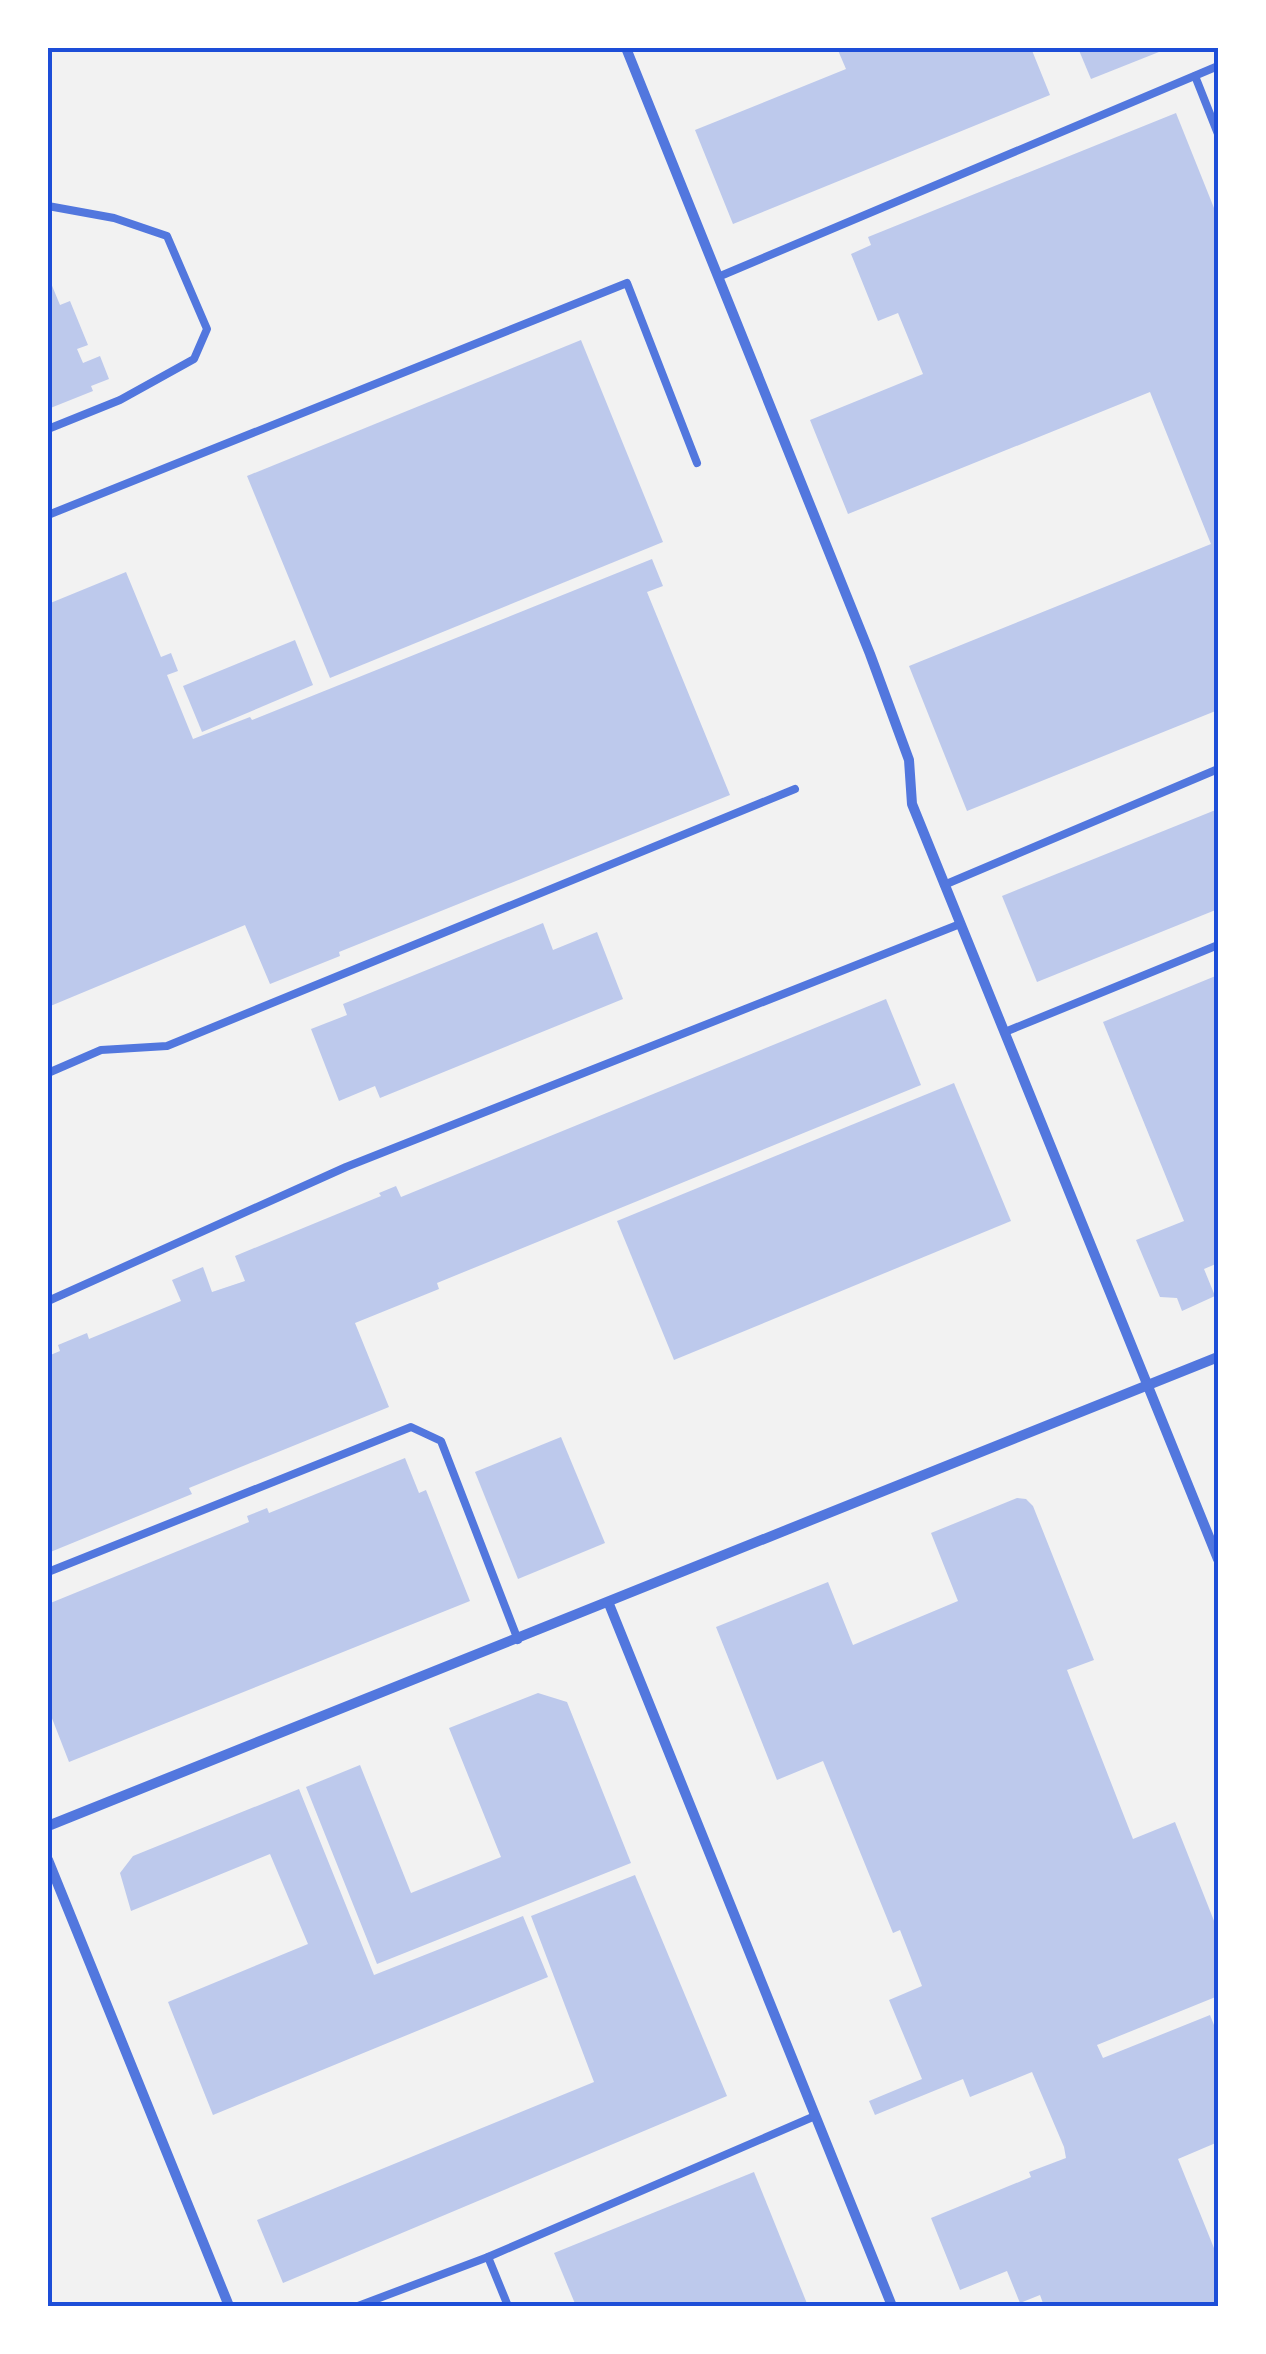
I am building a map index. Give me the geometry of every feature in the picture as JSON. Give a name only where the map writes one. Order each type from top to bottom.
[{"type":"street","points":[[626,48],[870,654],[909,760],[912,804],[1218,1559]]},
{"type":"street","points":[[48,1826],[1218,1356]]},
{"type":"street","points":[[608,1604],[892,2306]]},
{"type":"street","points":[[48,1860],[229,2306]]},
{"type":"lane","points":[[718,277],[1218,66]]},
{"type":"lane","points":[[1195,76],[1218,134]]},
{"type":"lane","points":[[48,206],[114,218],[168,236],[206,329],[194,359],[120,400],[48,429]]},
{"type":"lane","points":[[48,516],[627,283],[697,463]]},
{"type":"lane","points":[[944,885],[1218,769]]},
{"type":"lane","points":[[48,1073],[102,1050],[167,1046],[795,789]]},
{"type":"lane","points":[[48,1301],[346,1167],[960,924]]},
{"type":"lane","points":[[1006,1032],[1218,945]]},
{"type":"lane","points":[[48,1572],[410,1427],[442,1440],[518,1640]]},
{"type":"lane","points":[[358,2306],[488,2257],[814,2116]]},
{"type":"lane","points":[[488,2257],[508,2306]]},
{"type":"building","points":[[837,48],[1031,48],[1050,95],[733,224],[695,130],[846,69]]},
{"type":"building","points":[[1078,48],[1169,48],[1091,79]]},
{"type":"building","points":[[1176,113],[1218,218],[1218,710],[967,811],[909,666],[1211,544],[1150,392],[848,514],[810,420],[923,374],[898,313],[878,321],[851,254],[871,245],[868,237]]},
{"type":"building","points":[[48,276],[60,305],[70,301],[88,345],[77,349],[83,363],[100,356],[109,379],[91,386],[93,391],[48,409]]},
{"type":"building","points":[[581,340],[663,542],[330,678],[247,476]]},
{"type":"building","points":[[652,559],[663,586],[647,592],[730,795],[339,952],[340,956],[270,984],[245,925],[48,1007],[48,604],[126,572],[161,657],[171,653],[178,671],[167,675],[193,739],[250,717],[252,720]]},
{"type":"building","points":[[295,640],[313,685],[202,732],[183,686]]},
{"type":"building","points":[[1218,809],[1218,909],[1037,982],[1002,896]]},
{"type":"building","points":[[543,923],[553,950],[597,932],[623,999],[380,1098],[375,1086],[339,1101],[311,1029],[347,1015],[343,1004]]},
{"type":"building","points":[[1218,975],[1218,1263],[1204,1269],[1215,1296],[1182,1311],[1177,1298],[1160,1297],[1136,1240],[1184,1221],[1103,1022]]},
{"type":"building","points":[[886,999],[921,1085],[437,1283],[439,1289],[355,1323],[389,1407],[189,1488],[192,1494],[48,1553],[48,1356],[60,1351],[58,1345],[87,1333],[89,1339],[181,1301],[172,1280],[203,1267],[212,1292],[245,1281],[235,1256],[381,1196],[379,1193],[396,1186],[401,1197]]},
{"type":"building","points":[[954,1083],[1011,1221],[674,1360],[617,1221]]},
{"type":"building","points":[[561,1437],[605,1543],[518,1579],[475,1472]]},
{"type":"building","points":[[405,1458],[419,1493],[426,1490],[470,1601],[69,1762],[48,1708],[48,1604],[249,1522],[247,1516],[267,1508],[269,1513]]},
{"type":"building","points":[[1017,1498],[1026,1499],[1033,1506],[1094,1660],[1067,1670],[1133,1839],[1175,1822],[1218,1931],[1218,1996],[1097,2045],[1103,2058],[1210,2015],[1218,2035],[1218,2142],[1178,2159],[1218,2258],[1218,2306],[1044,2306],[1040,2295],[1020,2303],[1007,2271],[960,2290],[931,2218],[1031,2177],[1029,2172],[1066,2158],[1064,2147],[1032,2072],[970,2097],[963,2079],[875,2115],[869,2101],[922,2079],[889,2000],[922,1986],[900,1930],[893,1933],[823,1761],[777,1780],[716,1627],[828,1582],[853,1645],[958,1601],[931,1533]]},
{"type":"building","points":[[538,1693],[567,1702],[631,1863],[377,1964],[306,1787],[360,1765],[411,1893],[501,1857],[449,1728]]},
{"type":"building","points":[[299,1789],[374,1975],[523,1916],[548,1977],[213,2115],[168,2002],[308,1944],[270,1854],[131,1911],[120,1873],[133,1856]]},
{"type":"building","points":[[635,1875],[727,2096],[283,2283],[257,2220],[594,2082],[531,1916]]},
{"type":"building","points":[[754,2172],[808,2306],[576,2306],[554,2253]]}]
